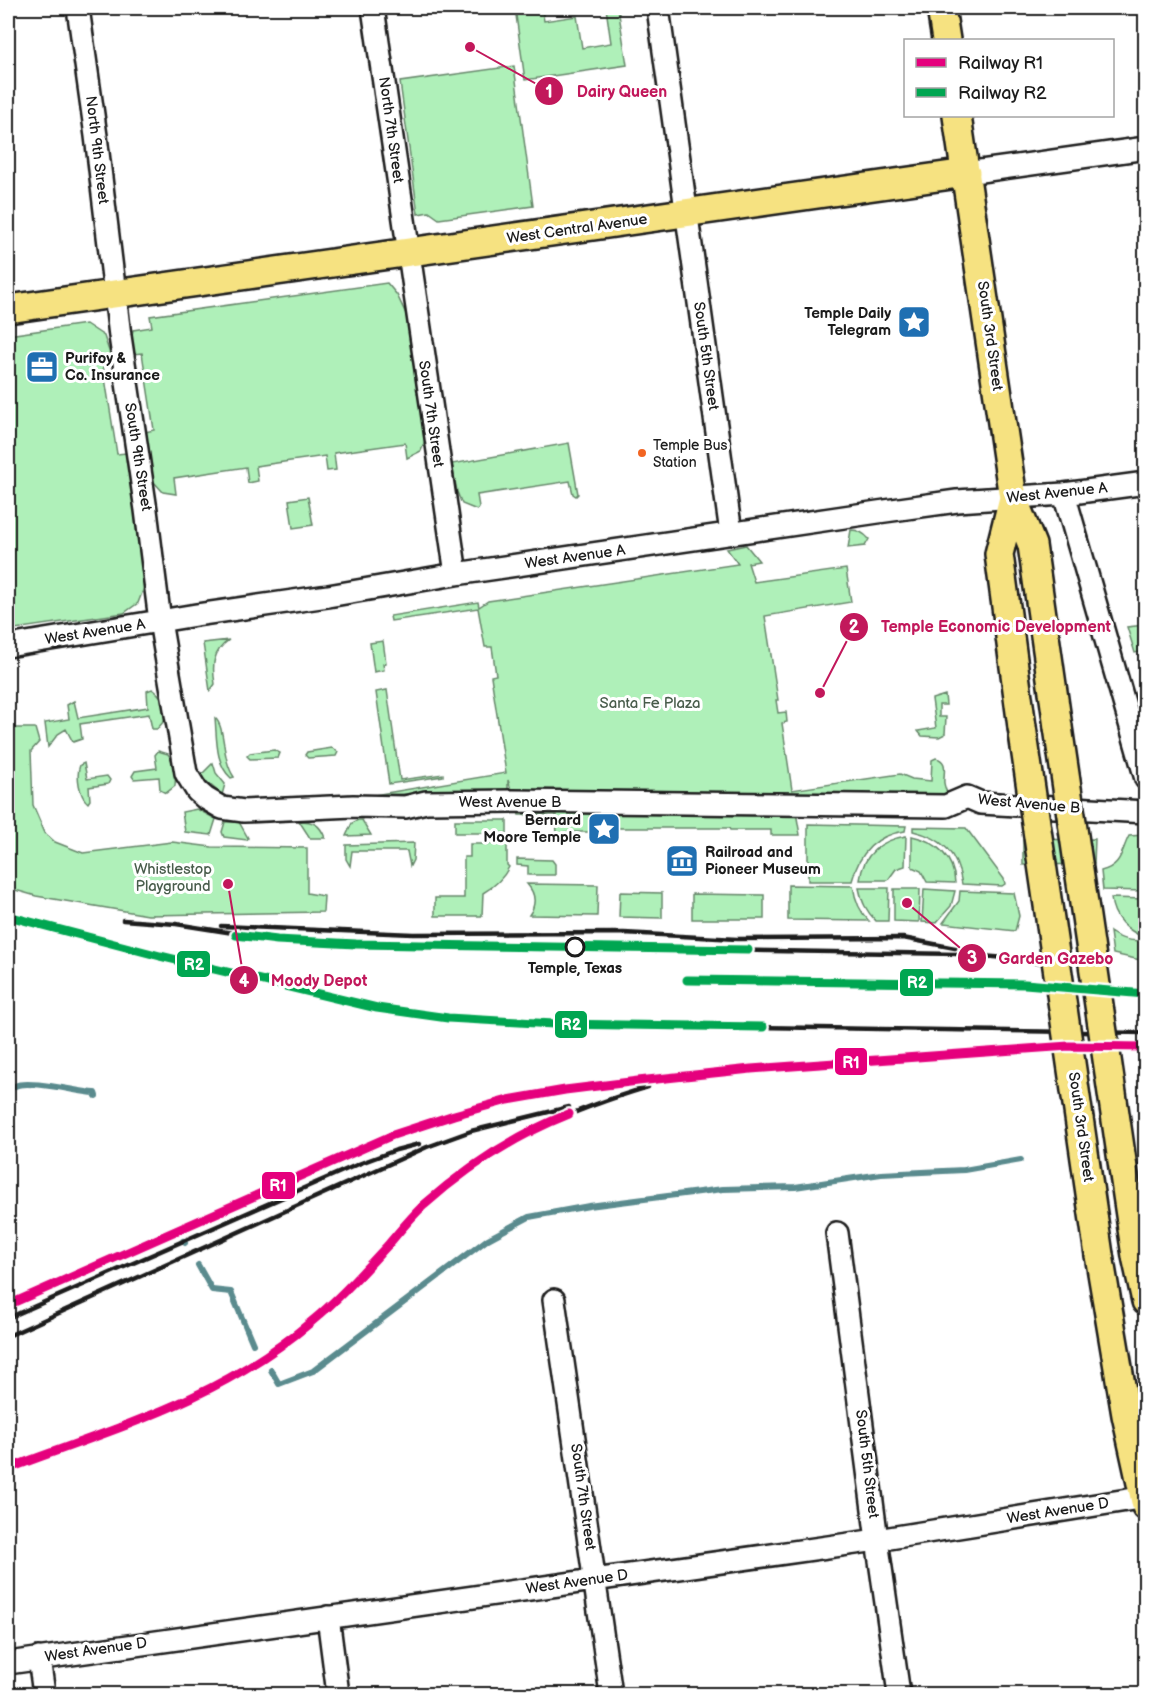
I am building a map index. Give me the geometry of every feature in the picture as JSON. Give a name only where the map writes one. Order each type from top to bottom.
[{"type":"main road","points":[[941,8],[946,39]]},
{"type":"main road","name":"South 3rd Street","points":[[957,117],[1013,498],[1032,545],[1136,1256],[1146,1301]]},
{"type":"main road","name":"West Central Avenue","points":[[8,309],[966,173]]},
{"type":"main road","name":"South 3rd Street","points":[[1013,498],[999,554],[1099,1255],[1145,1500]]},
{"type":"street","name":"North 9th Street","points":[[78,8],[116,293]]},
{"type":"street","name":"North 7th Street","points":[[373,8],[408,253]]},
{"type":"street","name":"South 5th Street","points":[[658,8],[731,534]]},
{"type":"street","name":"West Central Avenue","points":[[966,173],[1146,148]]},
{"type":"street","name":"South 7th Street","points":[[408,253],[456,574]]},
{"type":"street","name":"South 9th Street","points":[[116,293],[160,621]]},
{"type":"street","name":"West Avenue A","points":[[8,646],[456,574],[957,501],[1064,494],[1146,483]]},
{"type":"street","points":[[1064,494],[1146,779]]},
{"type":"street","name":"West Avenue B","points":[[160,621],[186,773],[204,798],[222,808],[232,810],[405,807],[426,802],[513,801],[946,806],[967,797],[981,803],[1146,812]]},
{"type":"street","name":"South 5th Street","points":[[837,1233],[899,1695]]},
{"type":"street","name":"South 7th Street","points":[[554,1300],[611,1695]]},
{"type":"street","name":"West Avenue D","points":[[8,1663],[1145,1500]]},
{"type":"street","points":[[328,1617],[338,1695]]},
{"type":"street","points":[[39,1658],[44,1695]]},
{"type":"green space","points":[[515,8],[540,8],[544,21],[577,16],[582,48],[611,43],[606,8],[618,8],[627,65],[525,80]]},
{"type":"green space","points":[[514,66],[533,206],[439,219],[429,212],[418,214],[400,82]]},
{"type":"green space","points":[[387,283],[397,295],[406,314],[425,441],[421,451],[407,458],[405,443],[334,453],[336,470],[327,471],[325,456],[256,466],[258,481],[248,483],[246,467],[174,478],[176,494],[163,492],[153,481],[145,432],[154,430],[142,353],[133,354],[131,339],[133,330],[152,327],[150,316]]},
{"type":"green space","points":[[86,324],[104,336],[111,357],[102,359],[117,454],[126,453],[145,585],[138,603],[124,613],[8,630],[8,335]]},
{"type":"green space","points":[[569,443],[578,494],[576,496],[573,494],[570,481],[477,495],[479,507],[477,510],[462,504],[457,492],[452,464]]},
{"type":"green space","points":[[308,497],[313,525],[293,528],[289,500]]},
{"type":"green space","points":[[851,530],[861,532],[869,539],[865,546],[848,548]]},
{"type":"green space","name":"Santa Fe Plaza","points":[[746,545],[759,561],[748,563],[754,582],[846,569],[851,602],[765,616],[778,713],[786,712],[787,722],[782,723],[792,790],[900,774],[912,779],[931,781],[932,760],[936,758],[944,765],[944,783],[949,797],[793,795],[800,835],[771,835],[771,830],[730,830],[729,828],[601,828],[601,832],[565,832],[557,835],[556,815],[519,815],[508,780],[508,791],[374,795],[506,773],[491,676],[496,675],[492,647],[485,647],[478,608],[391,621],[390,616],[478,602],[479,607],[488,601],[738,564],[727,549]]},
{"type":"green space","points":[[1145,625],[1145,651],[1135,653],[1127,627]]},
{"type":"green space","points":[[229,640],[216,654],[215,684],[210,691],[203,643]]},
{"type":"green space","points":[[383,641],[386,663],[383,664],[384,670],[374,672],[370,643]]},
{"type":"green space","points":[[152,689],[162,699],[165,711],[165,720],[157,729],[152,729],[149,714],[80,724],[82,739],[73,742],[66,729],[58,734],[48,747],[45,723],[69,719],[67,705],[74,701],[78,718],[148,707],[147,691]]},
{"type":"green space","points":[[387,690],[400,780],[443,774],[443,776],[389,784],[376,692]]},
{"type":"green space","points":[[945,695],[946,705],[939,705],[939,717],[946,717],[945,734],[939,737],[922,736],[918,731],[936,728],[932,699]]},
{"type":"green space","points":[[215,718],[221,728],[227,761],[234,777],[231,778],[219,758]]},
{"type":"green space","name":"Whistlestop Playground","points":[[8,728],[35,728],[39,742],[31,751],[33,805],[45,833],[55,842],[83,853],[172,842],[212,847],[307,848],[307,893],[324,896],[323,912],[148,915],[36,896],[8,888]]},
{"type":"green space","points":[[332,748],[338,752],[336,756],[308,758],[305,755],[307,752]]},
{"type":"green space","points":[[274,750],[280,753],[278,758],[250,759],[247,756],[250,753]]},
{"type":"green space","points":[[158,751],[168,754],[174,770],[175,786],[166,793],[160,790],[159,777],[134,779],[132,776],[135,771],[157,768],[155,755]]},
{"type":"green space","points":[[84,763],[87,779],[107,776],[110,780],[108,784],[89,787],[90,800],[88,803],[82,796],[78,780],[80,765]]},
{"type":"green space","points":[[213,763],[216,773],[225,784],[222,795],[200,776]]},
{"type":"green space","points":[[197,809],[216,819],[211,835],[185,832],[182,812]]},
{"type":"green space","points":[[362,820],[371,835],[346,836],[352,823]]},
{"type":"green space","points":[[455,820],[507,820],[507,833],[455,833]]},
{"type":"green space","points":[[299,821],[315,824],[321,829],[325,838],[310,838]]},
{"type":"green space","points":[[225,822],[239,822],[247,840],[224,837],[222,832]]},
{"type":"green space","points":[[808,824],[906,826],[905,831],[885,837],[870,847],[859,862],[852,881],[808,881]]},
{"type":"green space","points":[[913,827],[966,828],[1004,879],[1005,884],[1002,886],[962,884],[960,873],[947,849],[933,838],[913,831]]},
{"type":"green space","points":[[1145,835],[1145,891],[1103,890],[1101,871],[1117,862],[1129,836]]},
{"type":"green space","points":[[906,836],[905,866],[896,869],[888,880],[860,880],[865,863],[875,850],[889,841]]},
{"type":"green space","points":[[912,836],[929,842],[942,852],[951,865],[955,883],[927,882],[921,871],[912,867]]},
{"type":"green space","points":[[1095,839],[1094,864],[1023,865],[1023,840]]},
{"type":"green space","points":[[414,843],[413,860],[410,866],[407,851],[352,851],[350,866],[346,859],[346,845]]},
{"type":"green space","points":[[470,844],[507,844],[507,865],[509,867],[498,882],[483,893],[482,916],[435,916],[435,898],[464,898],[464,857],[470,857]]},
{"type":"green space","points":[[517,859],[552,860],[555,864],[555,875],[528,875],[528,866],[517,865]]},
{"type":"green space","points":[[527,884],[598,885],[597,916],[529,915],[534,900]]},
{"type":"green space","points":[[788,885],[853,886],[858,905],[869,921],[788,920]]},
{"type":"green space","points":[[859,888],[889,888],[888,921],[876,921],[865,906]]},
{"type":"green space","points":[[894,889],[920,889],[919,922],[894,921]]},
{"type":"green space","points":[[924,889],[955,891],[951,906],[936,923],[922,922]]},
{"type":"green space","points":[[960,891],[1014,893],[1019,916],[1015,931],[943,923],[959,901]]},
{"type":"green space","points":[[620,892],[662,893],[662,918],[619,917]]},
{"type":"green space","points":[[692,894],[764,895],[764,919],[692,919]]},
{"type":"green space","points":[[1111,898],[1145,899],[1145,938],[1122,923],[1115,912]]},
{"type":"green space","points":[[1110,932],[1127,940],[1145,940],[1145,961],[1113,954]]},
{"type":"waterway","points":[[8,1092],[15,1086],[31,1084],[95,1093],[96,1096]]},
{"type":"waterway","points":[[271,1370],[279,1384],[313,1371],[488,1239],[529,1217],[589,1206],[723,1189],[795,1187],[881,1174],[964,1170],[1021,1160]]},
{"type":"waterway","points":[[198,1265],[212,1290],[231,1292],[253,1344]]},
{"type":"railway","points":[[8,916],[160,956],[377,1008],[448,1018],[554,1024],[1146,1033]]},
{"type":"railway","points":[[123,920],[176,924],[277,940],[356,944],[958,954],[1018,959]]},
{"type":"railway","points":[[221,926],[413,934],[624,933],[737,939],[903,938],[955,948]]},
{"type":"railway","points":[[1011,958],[1037,963]]},
{"type":"railway","points":[[8,1305],[393,1135],[508,1100],[565,1090],[751,1069],[1069,1046],[1146,1047]]},
{"type":"railway","points":[[15,1466],[147,1417],[242,1371],[272,1352],[312,1321],[337,1298],[422,1207],[473,1167],[544,1126],[594,1105],[648,1087]]},
{"type":"railway","points":[[8,1336],[427,1147],[471,1131],[569,1107]]},
{"type":"railway","points":[[8,1318],[361,1163],[419,1144]]},
{"type":"rail line","name":"R2","points":[[8,916],[160,956],[377,1008],[448,1018],[554,1024],[763,1027]]},
{"type":"rail line","name":"R2","points":[[236,935],[277,940],[356,944],[748,950]]},
{"type":"rail line","name":"R2","points":[[687,980],[1025,984],[1146,994]]},
{"type":"rail line","name":"R1","points":[[8,1305],[393,1135],[508,1100],[565,1090],[751,1069],[1069,1046],[1146,1047]]},
{"type":"rail line","name":"R1","points":[[15,1466],[169,1408],[242,1371],[311,1322],[341,1295],[419,1210],[440,1191],[511,1142],[569,1114]]},
{"type":"place","name":"Dairy Queen","points":[[470,47]]},
{"type":"place","name":"Temple Daily Telegram","points":[[914,322]]},
{"type":"place","name":"Purifoy & Co. Insurance","points":[[42,367]]},
{"type":"place","name":"Temple Bus Station","points":[[642,453]]},
{"type":"place","name":"Temple Economic Development","points":[[820,693]]},
{"type":"place","name":"Bernard Moore Temple","points":[[604,829]]},
{"type":"place","name":"Railroad and Pioneer Museum","points":[[682,861]]},
{"type":"place","name":"Moody Depot","points":[[228,884]]},
{"type":"place","name":"Garden Gazebo","points":[[907,903]]},
{"type":"place","name":"Temple, Texas","points":[[575,947]]}]
